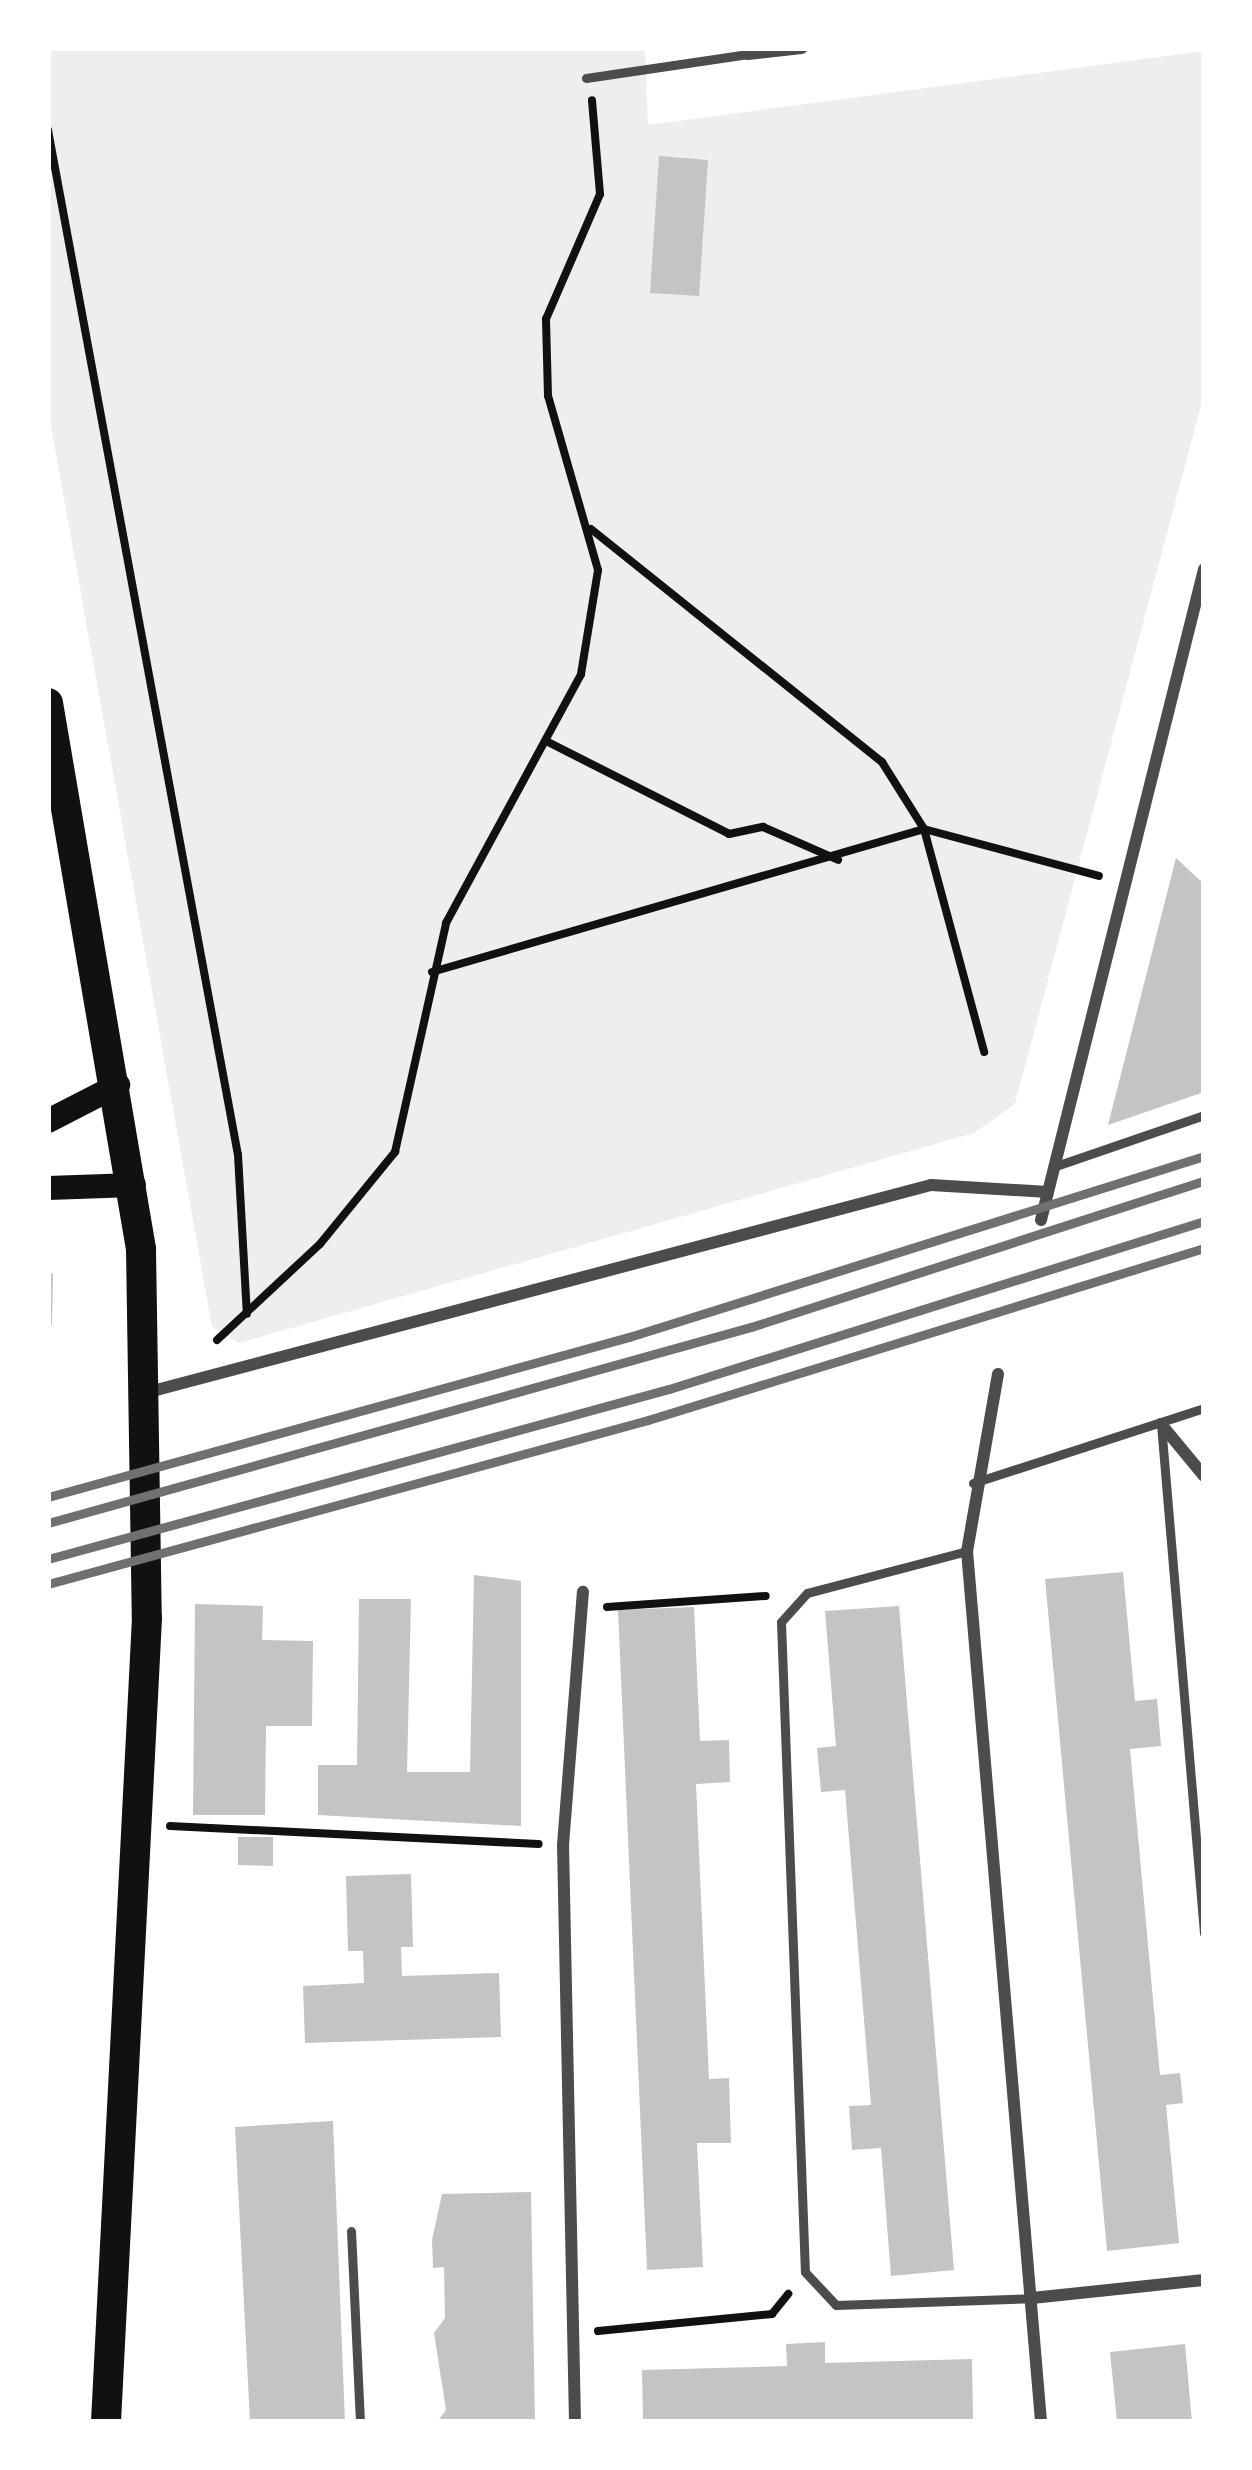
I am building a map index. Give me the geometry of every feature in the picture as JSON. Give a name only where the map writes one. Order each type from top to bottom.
[{"type":"main road","points":[[48,704],[134,1185],[143,1393],[139,1824],[106,2422]]},
{"type":"main road","points":[[48,1121],[118,1085]]},
{"type":"main road","points":[[48,1188],[134,1185]]},
{"type":"street","points":[[748,54],[802,48]]},
{"type":"street","points":[[1041,1220],[1204,569]]},
{"type":"street","points":[[143,1393],[931,1185],[1048,1192]]},
{"type":"street","points":[[998,1374],[973,1483],[967,1551],[983,1842],[1041,2422]]},
{"type":"street","points":[[1161,1424],[1204,1476]]},
{"type":"street","points":[[574,2422],[563,1845],[583,1592]]},
{"type":"street","points":[[1032,2298],[1204,2280]]},
{"type":"lane","points":[[586,78],[748,54]]},
{"type":"lane","points":[[1053,1167],[1204,1115]]},
{"type":"lane","points":[[973,1483],[1204,1408]]},
{"type":"lane","points":[[1161,1424],[1204,1933]]},
{"type":"lane","points":[[967,1551],[807,1593],[781,1622],[805,2272],[836,2305],[1032,2298]]},
{"type":"lane","points":[[351,2231],[360,2422]]},
{"type":"path","points":[[201,1351],[247,1314],[395,1151],[432,972],[463,884],[550,743],[593,620],[590,528],[548,396],[546,319],[600,194],[586,78]]},
{"type":"path","points":[[48,130],[238,1155],[247,1314]]},
{"type":"path","points":[[590,528],[882,762],[924,829],[984,1052]]},
{"type":"path","points":[[550,743],[729,834],[763,827],[839,861]]},
{"type":"path","points":[[432,972],[839,861],[924,829],[1126,884]]},
{"type":"path","points":[[582,1609],[807,1593]]},
{"type":"path","points":[[139,1824],[563,1845]]},
{"type":"path","points":[[573,2333],[772,2314],[805,2272]]},
{"type":"shaded area","points":[[48,48],[645,48],[648,125],[1204,51],[1204,394],[1015,1104],[974,1133],[239,1343],[212,1327],[48,409]]},
{"type":"building","points":[[659,156],[708,160],[699,296],[650,293]]},
{"type":"building","points":[[1176,858],[1204,884],[1204,1092],[1108,1125]]},
{"type":"building","points":[[48,1271],[53,1274],[52,1325],[48,1325]]},
{"type":"building","points":[[1123,1572],[1135,1701],[1157,1699],[1161,1746],[1130,1749],[1160,2075],[1180,2073],[1183,2103],[1166,2105],[1179,2243],[1107,2251],[1045,1579]]},
{"type":"building","points":[[474,1575],[521,1581],[521,1826],[318,1815],[318,1765],[357,1765],[359,1599],[411,1599],[407,1772],[470,1772]]},
{"type":"building","points":[[195,1604],[263,1606],[262,1640],[313,1641],[312,1726],[266,1726],[265,1815],[193,1815]]},
{"type":"building","points":[[899,1606],[954,2270],[891,2276],[881,2148],[852,2150],[849,2106],[871,2105],[845,1790],[821,1792],[817,1748],[836,1746],[825,1611]]},
{"type":"building","points":[[694,1607],[700,1741],[729,1740],[730,1782],[696,1784],[709,2079],[729,2078],[731,2143],[697,2143],[703,2267],[647,2270],[618,1610]]},
{"type":"building","points":[[238,1837],[273,1837],[273,1866],[238,1865]]},
{"type":"building","points":[[411,1874],[413,1947],[401,1947],[402,1976],[499,1973],[501,2037],[305,2043],[303,1986],[364,1983],[363,1951],[348,1951],[346,1876]]},
{"type":"building","points":[[333,2121],[345,2422],[250,2422],[235,2127]]},
{"type":"building","points":[[531,2192],[535,2422],[437,2422],[446,2410],[434,2333],[445,2318],[444,2267],[433,2268],[432,2240],[442,2194]]},
{"type":"building","points":[[825,2342],[825,2363],[972,2359],[973,2422],[643,2422],[642,2370],[787,2366],[786,2344]]},
{"type":"building","points":[[1185,2344],[1192,2422],[1117,2422],[1110,2352]]},
{"type":"railway","points":[[48,1497],[629,1337],[1204,1156]]},
{"type":"railway","points":[[48,1523],[751,1327],[1204,1181]]},
{"type":"railway","points":[[48,1559],[669,1389],[1204,1221]]},
{"type":"railway","points":[[48,1584],[648,1420],[1204,1248]]}]
